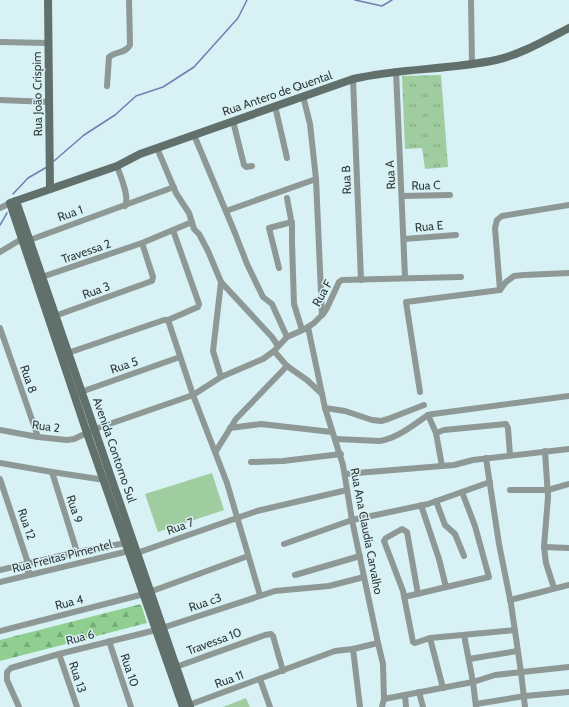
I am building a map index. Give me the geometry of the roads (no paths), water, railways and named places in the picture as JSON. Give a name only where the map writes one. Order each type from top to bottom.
[{"type":"street","name":"Rua João Crispim","points":[[48,0],[50,189]]},
{"type":"street","points":[[107,86],[109,57],[111,55],[123,52],[130,45],[129,0]]},
{"type":"street","points":[[471,0],[472,64]]},
{"type":"street","name":"Rua Antero de Quental","points":[[0,208],[13,202],[117,166],[140,154],[353,79],[396,71],[472,64],[497,59],[522,52],[569,28]]},
{"type":"street","points":[[0,42],[48,43]]},
{"type":"street","name":"Rua A","points":[[396,71],[405,277]]},
{"type":"street","name":"Rua B","points":[[353,79],[361,280]]},
{"type":"street","points":[[303,96],[310,124],[316,179],[322,315]]},
{"type":"street","points":[[0,100],[50,102]]},
{"type":"street","points":[[275,106],[287,158]]},
{"type":"street","points":[[233,121],[244,165],[246,167],[252,166]]},
{"type":"street","points":[[194,135],[256,284],[263,297],[272,304],[287,337]]},
{"type":"street","points":[[157,148],[174,187],[189,213],[194,229],[199,234],[208,251],[221,282],[272,337],[276,349],[287,366],[307,380],[322,394]]},
{"type":"street","points":[[117,166],[126,194],[127,203],[125,206]]},
{"type":"street","points":[[226,211],[316,179]]},
{"type":"street","name":"Rua 1","points":[[0,252],[26,239],[125,206],[174,187]]},
{"type":"street","name":"Rua C","points":[[402,196],[450,195]]},
{"type":"street","points":[[287,198],[292,222],[294,304],[302,330]]},
{"type":"street","name":"Avenida Contorno Sul","points":[[13,202],[131,550]]},
{"type":"street","points":[[500,290],[494,228],[497,220],[502,216],[569,205]]},
{"type":"street","name":"Travessa 2","points":[[40,278],[142,243],[192,222]]},
{"type":"street","points":[[279,268],[269,228],[292,222]]},
{"type":"street","points":[[65,354],[165,320],[198,307],[199,304],[173,230]]},
{"type":"street","name":"Rua E","points":[[404,239],[456,235]]},
{"type":"street","name":"Rua 3","points":[[53,317],[153,280],[142,243]]},
{"type":"street","points":[[420,392],[406,302],[500,290],[506,282],[514,276],[524,274],[569,273]]},
{"type":"street","name":"Rua F","points":[[193,395],[221,377],[264,359],[287,337],[308,327],[322,315],[327,308],[339,282],[344,280],[405,277],[460,277]]},
{"type":"street","points":[[221,282],[213,351],[221,377]]},
{"type":"street","points":[[165,320],[216,451],[260,595]]},
{"type":"street","name":"Rua Ana Claudia Carvalho","points":[[308,327],[325,408],[332,432],[341,454],[352,520],[383,664],[384,699],[382,707]]},
{"type":"street","name":"Rua 8","points":[[0,328],[38,436]]},
{"type":"street","name":"Rua 5","points":[[79,393],[180,357]]},
{"type":"street","points":[[216,451],[230,428],[244,411],[287,366]]},
{"type":"street","points":[[91,431],[193,395]]},
{"type":"street","points":[[336,439],[387,440],[401,433],[428,415],[451,410],[569,396]]},
{"type":"street","points":[[325,408],[345,411],[372,420],[381,421],[424,405]]},
{"type":"street","points":[[428,415],[436,433],[442,466]]},
{"type":"street","points":[[230,428],[261,424],[332,432]]},
{"type":"street","points":[[436,433],[444,430],[506,424],[508,428],[510,455]]},
{"type":"street","name":"Rua 2","points":[[0,430],[67,440],[74,439],[91,431]]},
{"type":"street","name":"Avenida Contorno Sul","points":[[91,431],[105,480],[147,592],[186,706]]},
{"type":"street","points":[[345,474],[454,465],[486,458],[569,449]]},
{"type":"street","points":[[545,451],[548,490],[544,547],[546,563],[554,588]]},
{"type":"street","points":[[251,462],[284,461],[341,454]]},
{"type":"street","points":[[486,458],[499,544],[510,600],[517,651],[522,672],[525,707]]},
{"type":"street","points":[[0,463],[105,480]]},
{"type":"street","name":"Rua 9","points":[[52,472],[77,552]]},
{"type":"street","name":"Rua 12","points":[[0,479],[28,563],[27,570],[31,574]]},
{"type":"street","points":[[284,544],[352,520],[421,506],[490,482]]},
{"type":"street","points":[[510,490],[548,490],[569,484]]},
{"type":"street","name":"Rua 7","points":[[131,550],[257,511],[347,490]]},
{"type":"street","points":[[404,597],[489,577],[475,526],[462,492]]},
{"type":"street","points":[[436,501],[444,525],[455,534],[464,556]]},
{"type":"street","points":[[421,506],[439,559],[446,587]]},
{"type":"street","points":[[418,594],[407,532],[402,529],[386,538],[384,541],[404,597],[413,642],[415,643],[430,638],[514,630]]},
{"type":"street","points":[[544,547],[569,548]]},
{"type":"street","name":"Rua Freitas Pimentel","points":[[0,570],[77,552],[131,550]]},
{"type":"street","name":"Rua Freitas Pimentel","points":[[0,582],[131,550]]},
{"type":"street","points":[[147,592],[248,556]]},
{"type":"street","points":[[295,575],[360,556]]},
{"type":"street","name":"Rua c3","points":[[160,629],[260,595],[283,589],[329,586],[364,577]]},
{"type":"street","points":[[510,600],[569,585]]},
{"type":"street","name":"Rua 4","points":[[0,631],[147,592]]},
{"type":"street","name":"Rua 6","points":[[19,707],[7,680],[7,672],[11,668],[59,654],[160,629]]},
{"type":"street","name":"Travessa 10","points":[[173,668],[265,634],[271,634],[273,636],[283,671]]},
{"type":"street","points":[[464,635],[476,705],[523,696],[569,692]]},
{"type":"street","points":[[430,638],[443,688]]},
{"type":"street","name":"Rua 10","points":[[109,641],[131,707]]},
{"type":"street","points":[[283,671],[335,651],[353,649],[378,643]]},
{"type":"street","points":[[353,649],[360,707]]},
{"type":"street","points":[[469,659],[517,651]]},
{"type":"street","name":"Rua 13","points":[[59,654],[77,707]]},
{"type":"street","points":[[384,699],[473,682],[495,675],[569,667]]},
{"type":"street","name":"Rua 11","points":[[186,706],[283,671]]},
{"type":"street","points":[[260,679],[270,707]]},
{"type":"street","points":[[420,692],[423,707]]},
{"type":"street","points":[[405,695],[406,707]]},
{"type":"waterway","points":[[54,161],[84,135],[115,115],[136,96],[163,87],[194,67],[238,18],[247,0]]},
{"type":"waterway","points":[[355,0],[382,6],[392,0]]},
{"type":"waterway","points":[[13,194],[28,178],[47,167]]},
{"type":"waterway","points":[[0,225],[7,213]]}]
